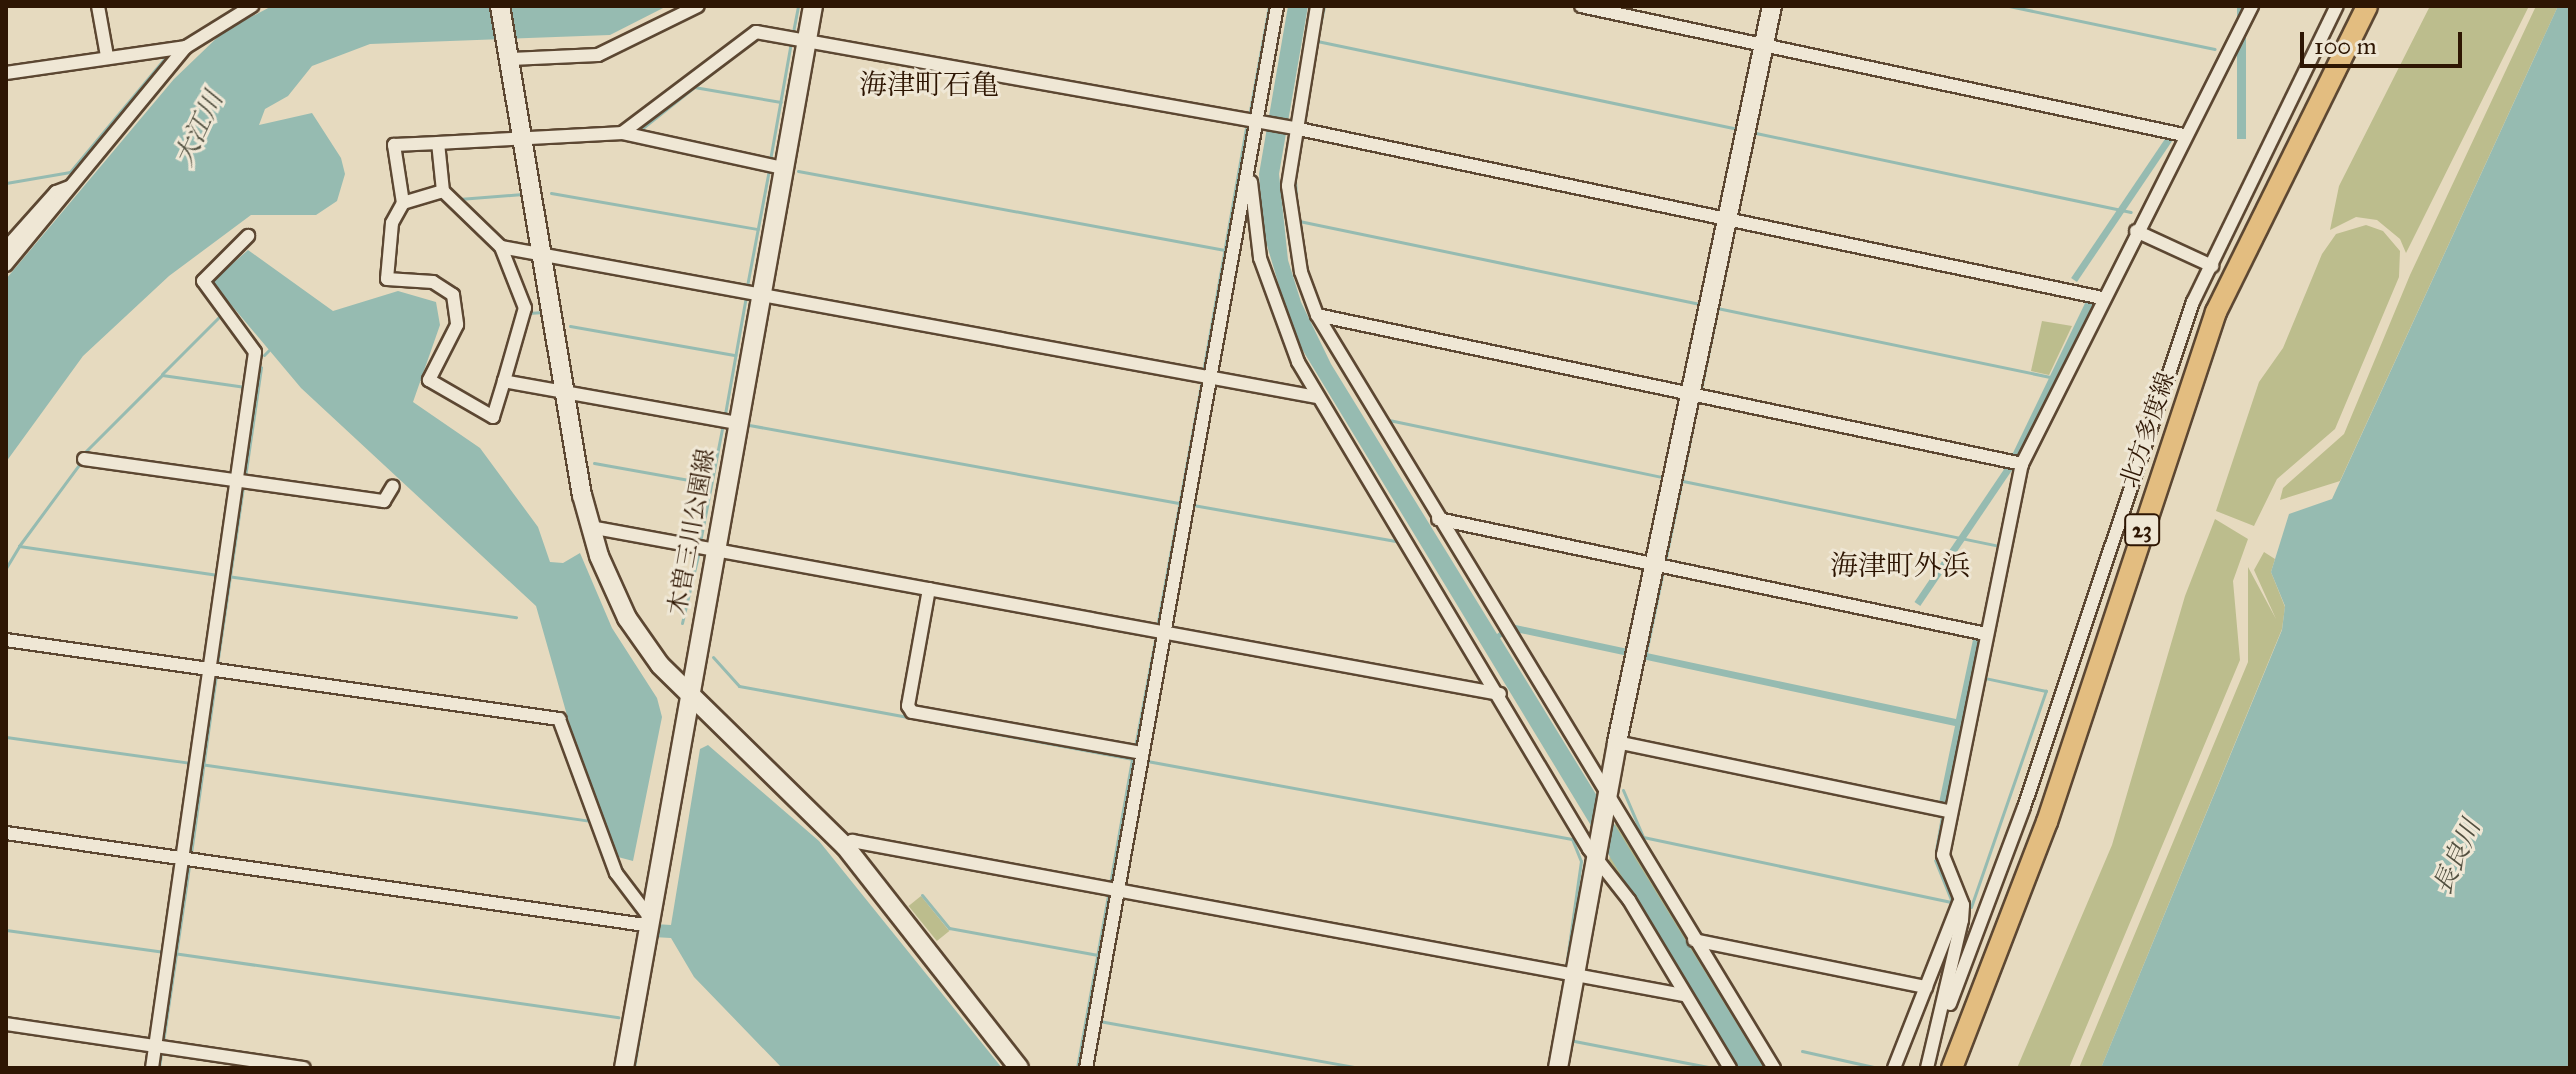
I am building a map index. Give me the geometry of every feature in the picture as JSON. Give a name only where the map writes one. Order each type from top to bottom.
[{"type":"main road","name":"北方多度線","points":[[1952,1068],[2047,822],[2216,312],[2367,6]]},
{"type":"street","points":[[98,6],[107,56]]},
{"type":"street","points":[[6,265],[186,47],[252,6]]},
{"type":"street","points":[[500,6],[546,255],[590,527],[627,618],[660,665],[845,846],[1019,1068]]},
{"type":"street","points":[[510,55],[598,55],[698,6]]},
{"type":"street","name":"木曽三川公園線","points":[[624,1068],[646,919],[813,6]]},
{"type":"street","points":[[1086,1068],[1210,377],[1259,123],[1277,6]]},
{"type":"street","points":[[1317,6],[1292,128],[1289,214],[1317,315],[1506,632],[1608,793],[1774,1068]]},
{"type":"street","points":[[1581,6],[2184,135]]},
{"type":"street","points":[[1558,1068],[1617,742],[1772,6]]},
{"type":"street","points":[[1927,1068],[1962,920],[1961,899],[1944,865],[1951,812],[2022,464],[2102,298],[2252,6]]},
{"type":"street","points":[[1935,1039],[1998,880],[2193,302],[2337,6]]},
{"type":"street","points":[[622,133],[756,32],[1292,128],[2102,298]]},
{"type":"street","points":[[6,73],[186,47]]},
{"type":"street","points":[[438,143],[443,191],[501,247],[525,308],[493,417],[429,380],[458,317],[453,295],[443,285],[387,279],[392,223],[403,203],[394,145],[622,133],[783,168]]},
{"type":"street","points":[[1250,167],[1272,305],[1317,397],[1500,694],[1596,857],[1629,900],[1730,1068]]},
{"type":"street","points":[[6,248],[56,192],[72,186]]},
{"type":"street","points":[[403,203],[443,191]]},
{"type":"street","points":[[2136,231],[2212,266]]},
{"type":"street","points":[[152,1068],[255,352],[203,281],[248,236]]},
{"type":"street","points":[[501,247],[1317,397]]},
{"type":"street","points":[[1317,315],[2022,464]]},
{"type":"street","points":[[504,381],[737,423]]},
{"type":"street","points":[[84,459],[384,501],[393,486]]},
{"type":"street","points":[[1438,519],[1986,634]]},
{"type":"street","points":[[590,527],[1500,694]]},
{"type":"street","points":[[929,589],[908,706],[912,712],[1142,753]]},
{"type":"street","points":[[6,640],[559,719],[616,873],[646,919]]},
{"type":"street","points":[[1617,742],[1951,812]]},
{"type":"street","points":[[6,833],[646,919]]},
{"type":"street","points":[[845,846],[852,841],[1684,995]]},
{"type":"street","points":[[1894,1068],[1961,899]]},
{"type":"street","points":[[1694,940],[1926,987]]},
{"type":"street","points":[[6,1024],[304,1068]]},
{"type":"green space","points":[[2430,6],[2529,6],[2406,253],[2400,239],[2377,220],[2356,217],[2330,230],[2339,186]]},
{"type":"green space","points":[[2536,6],[2558,6],[2340,481],[2280,500],[2283,488],[2344,434],[2410,275]]},
{"type":"green space","points":[[2366,225],[2383,231],[2400,251],[2399,277],[2335,429],[2277,479],[2254,526],[2216,511],[2259,382],[2283,348],[2322,254],[2336,234]]},
{"type":"green space","points":[[2042,321],[2072,326],[2049,375],[2031,371]]},
{"type":"green space","points":[[2215,519],[2248,539],[2233,581],[2240,660],[2069,1068],[2017,1068],[2112,845],[2185,596]]},
{"type":"green space","points":[[2264,552],[2275,559],[2271,572],[2285,607],[2282,629],[2101,1068],[2079,1068],[2248,662],[2248,567],[2276,619],[2254,570]]},
{"type":"green space","points":[[1617,814],[1678,922],[1769,1068],[1735,1068],[1608,866]]},
{"type":"green space","points":[[921,896],[949,931],[937,941],[909,906]]},
{"type":"water","name":"大江川","points":[[272,6],[667,6],[610,35],[370,44],[312,66],[288,96],[265,109],[259,125],[312,113],[341,158],[345,174],[337,201],[316,215],[251,215],[169,276],[83,356],[6,462],[6,279],[174,79],[224,31]]},
{"type":"water","points":[[1288,6],[1308,6],[1279,174],[1288,260],[1301,302],[1331,364],[1497,634],[1511,624],[1956,719],[1974,635],[1980,637],[1946,806],[1939,803],[1955,726],[1511,631],[1500,638],[1764,1068],[1738,1068],[1294,336],[1263,232],[1259,174]]},
{"type":"water","points":[[2237,6],[2246,6],[2246,139],[2237,139]]},
{"type":"water","name":"長良川","points":[[2558,6],[2570,6],[2570,1068],[2101,1068],[2282,630],[2285,606],[2271,572],[2289,514],[2332,499]]},
{"type":"water","points":[[2169,133],[2175,137],[2077,282],[2071,278]]},
{"type":"water","points":[[248,250],[333,311],[398,291],[436,302],[440,325],[413,402],[480,448],[538,527],[550,562],[563,563],[580,553],[612,628],[657,698],[662,717],[633,861],[618,857],[582,768],[536,606],[301,388],[212,282]]},
{"type":"water","points":[[2088,297],[2095,304],[2020,457],[2012,455]]},
{"type":"water","points":[[2009,462],[2015,466],[1920,606],[1914,602]]},
{"type":"water","points":[[708,745],[819,841],[1002,1068],[782,1068],[694,977],[671,938],[653,937],[655,924],[671,925],[700,749]]},
{"type":"waterway","points":[[104,6],[112,51]]},
{"type":"waterway","points":[[793,32],[798,6]]},
{"type":"waterway","points":[[1249,116],[1269,6]]},
{"type":"waterway","points":[[1319,30],[1324,6]]},
{"type":"waterway","points":[[2009,6],[2215,49]]},
{"type":"waterway","points":[[1317,41],[1738,129]]},
{"type":"waterway","points":[[770,160],[791,42]]},
{"type":"waterway","points":[[734,56],[694,87],[781,102]]},
{"type":"waterway","points":[[6,183],[70,172],[165,58]]},
{"type":"waterway","points":[[640,130],[693,88]]},
{"type":"waterway","points":[[1737,215],[1758,117]]},
{"type":"waterway","points":[[1203,372],[1246,129]]},
{"type":"waterway","points":[[1751,132],[2131,212]]},
{"type":"waterway","points":[[747,286],[769,170]]},
{"type":"waterway","points":[[798,171],[1225,250]]},
{"type":"waterway","points":[[1295,181],[1296,197]]},
{"type":"waterway","points":[[551,193],[758,229]]},
{"type":"waterway","points":[[459,199],[523,194]]},
{"type":"waterway","points":[[1299,221],[1703,305]]},
{"type":"waterway","points":[[1701,389],[1735,225]]},
{"type":"waterway","points":[[725,414],[746,296]]},
{"type":"waterway","points":[[1717,308],[2050,377]]},
{"type":"waterway","points":[[528,313],[544,312]]},
{"type":"waterway","points":[[162,374],[221,315]]},
{"type":"waterway","points":[[570,326],[735,355]]},
{"type":"waterway","points":[[264,355],[269,350]]},
{"type":"waterway","points":[[245,477],[261,367]]},
{"type":"waterway","points":[[85,452],[162,375],[245,387]]},
{"type":"waterway","points":[[1157,627],[1202,380]]},
{"type":"waterway","points":[[1384,419],[1666,478]]},
{"type":"waterway","points":[[700,542],[723,424]]},
{"type":"waterway","points":[[749,425],[1180,503]]},
{"type":"waterway","points":[[1665,562],[1693,425]]},
{"type":"waterway","points":[[19,546],[81,462]]},
{"type":"waterway","points":[[594,463],[711,484]]},
{"type":"waterway","points":[[1678,480],[1996,545]]},
{"type":"waterway","points":[[217,665],[243,487]]},
{"type":"waterway","points":[[1193,505],[1400,542]]},
{"type":"waterway","points":[[6,568],[19,546],[218,575]]},
{"type":"waterway","points":[[682,623],[699,551]]},
{"type":"waterway","points":[[1646,653],[1663,571]]},
{"type":"waterway","points":[[227,576],[516,617]]},
{"type":"waterway","points":[[1135,747],[1156,635]]},
{"type":"waterway","points":[[713,657],[739,686],[913,718]]},
{"type":"waterway","points":[[191,853],[216,676]]},
{"type":"waterway","points":[[1971,907],[2046,691],[1985,678]]},
{"type":"waterway","points":[[933,722],[1132,759]]},
{"type":"waterway","points":[[6,737],[190,763]]},
{"type":"waterway","points":[[1110,884],[1132,759]]},
{"type":"waterway","points":[[1147,761],[1572,839],[1581,861],[1566,967]]},
{"type":"waterway","points":[[200,764],[590,821]]},
{"type":"waterway","points":[[1623,790],[1643,837],[1952,902]]},
{"type":"waterway","points":[[1936,850],[1942,816]]},
{"type":"waterway","points":[[1931,957],[1952,902],[1935,860]]},
{"type":"waterway","points":[[163,1042],[189,866]]},
{"type":"waterway","points":[[922,895],[949,928],[1097,955]]},
{"type":"waterway","points":[[1077,1068],[1108,895]]},
{"type":"waterway","points":[[6,930],[164,952]]},
{"type":"waterway","points":[[173,953],[618,1017]]},
{"type":"waterway","points":[[1548,1068],[1564,978]]},
{"type":"waterway","points":[[1099,1021],[1361,1068]]},
{"type":"waterway","points":[[634,1068],[641,1025]]},
{"type":"waterway","points":[[1569,1040],[1713,1068]]},
{"type":"waterway","points":[[1802,1051],[1878,1068]]},
{"type":"waterway","points":[[159,1068],[161,1054]]},
{"type":"district","name":"海津町石亀","points":[[929,85]]},
{"type":"district","name":"海津町外浜","points":[[1900,566]]}]
